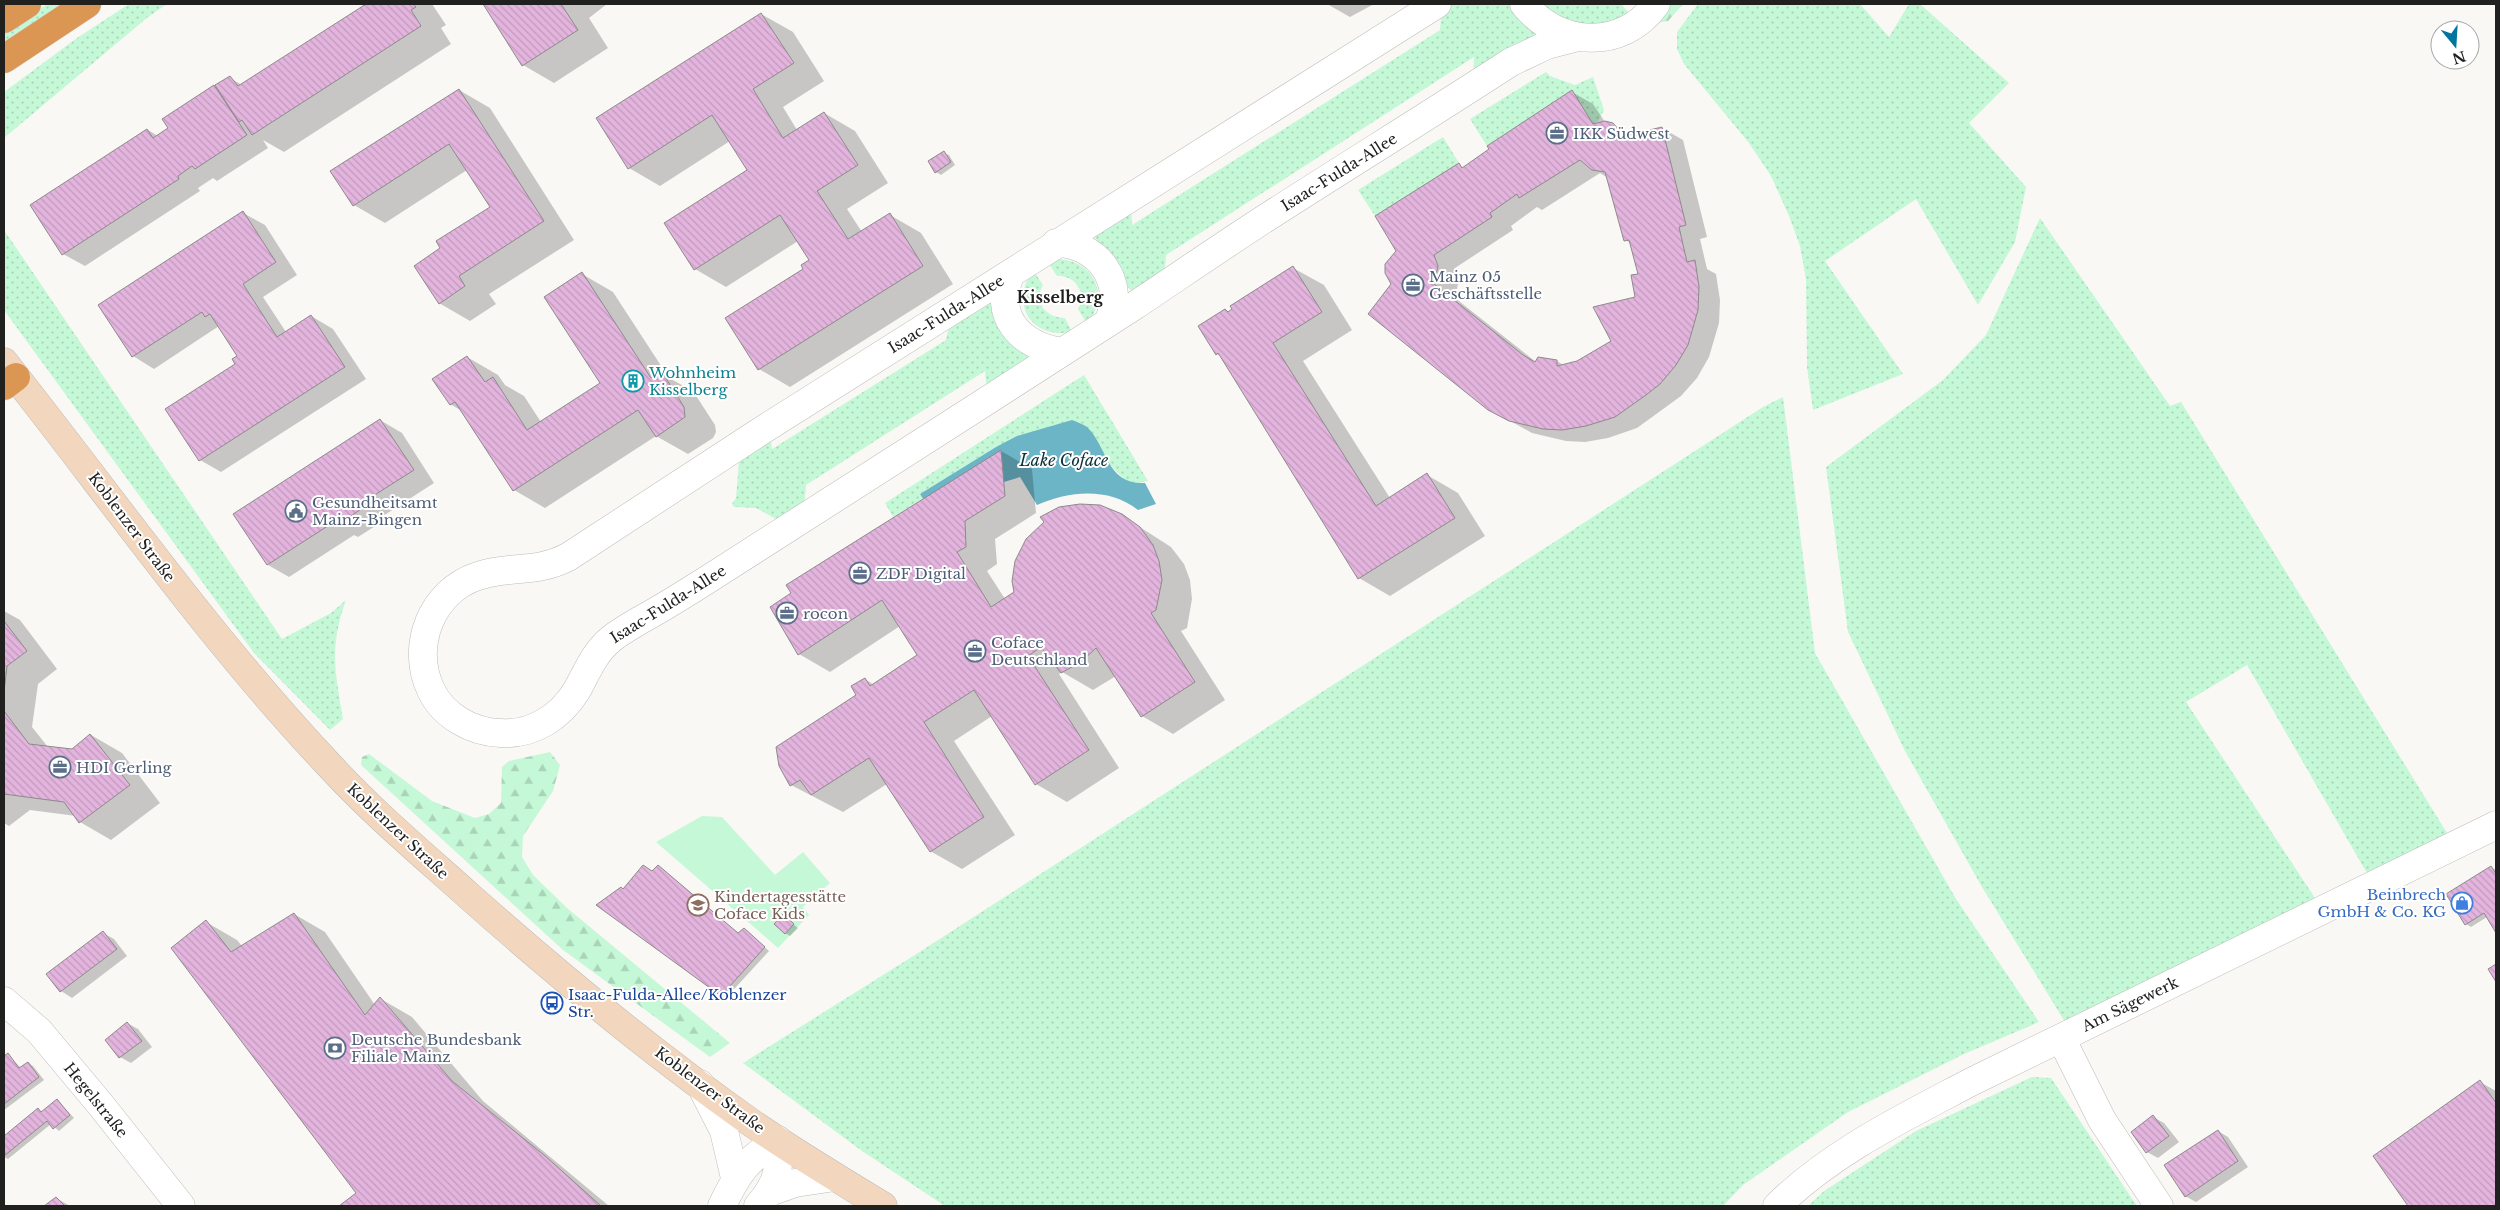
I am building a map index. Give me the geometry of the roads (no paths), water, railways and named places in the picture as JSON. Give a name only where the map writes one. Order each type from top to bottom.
[{"type":"highway","points":[[4,19],[26,4]]},
{"type":"highway","points":[[4,59],[87,4]]},
{"type":"main road","name":"Koblenzer Straße","points":[[7,375],[72,448],[190,606],[329,766],[375,812],[528,948],[700,1084],[778,1140],[883,1206]]},
{"type":"street","name":"Isaac-Fulda-Allee","points":[[1437,4],[1056,243],[761,431],[568,557],[540,568],[491,572],[464,582],[438,606],[430,620],[423,640],[424,668],[435,697],[451,715],[461,722],[490,732],[512,733],[545,722],[570,700],[592,661],[604,645],[618,633],[688,592],[1511,62],[1548,45],[1578,37]]},
{"type":"street","name":"Isaac-Fulda-Allee","points":[[1524,4],[1547,26],[1578,37],[1600,38],[1622,32],[1639,22],[1656,4]]},
{"type":"street","points":[[1056,243],[1083,248],[1100,260],[1107,270],[1114,296],[1113,310],[1108,322]]},
{"type":"street","name":"Isaac-Fulda-Allee","points":[[1011,273],[1007,286],[1006,300],[1008,314],[1014,326],[1023,337],[1034,345],[1061,352]]},
{"type":"street","name":"Am Sägewerk","points":[[1777,1206],[1793,1190],[1845,1152],[1896,1121],[2060,1038],[2496,825]]},
{"type":"street","name":"Hegelstraße","points":[[4,1001],[39,1031],[181,1206]]},
{"type":"street","points":[[2060,1038],[2102,1120],[2159,1206]]},
{"type":"street","points":[[700,1084],[724,1131],[735,1178]]},
{"type":"street","points":[[722,1206],[735,1178],[757,1154],[778,1140]]},
{"type":"street","points":[[765,1199],[778,1165],[778,1140]]},
{"type":"street","points":[[765,1199],[795,1183],[835,1177]]},
{"type":"water","name":"Lake Coface","points":[[1072,420],[1087,427],[1094,435],[1109,463],[1122,478],[1132,482],[1145,483],[1156,504],[1138,510],[1114,498],[1102,495],[1076,494],[1037,505],[1020,477],[1004,482],[938,522],[920,494],[1017,436]]},
{"type":"place","name":"IKK Südwest","points":[[1557,133]]},
{"type":"place","name":"Mainz 05 Geschäftsstelle","points":[[1413,285]]},
{"type":"place","name":"Wohnheim Kisselberg","points":[[633,381]]},
{"type":"place","name":"Gesundheitsamt Mainz-Bingen","points":[[296,511]]},
{"type":"place","name":"ZDF Digital","points":[[860,573]]},
{"type":"place","name":"rocon","points":[[787,613]]},
{"type":"place","name":"Coface Deutschland","points":[[975,651]]},
{"type":"place","name":"HDI Gerling","points":[[60,767]]},
{"type":"place","name":"Beinbrech GmbH & Co. KG","points":[[2462,903]]},
{"type":"place","name":"Kindertagesstätte Coface Kids","points":[[698,905]]},
{"type":"place","name":"Isaac-Fulda-Allee/Koblenzer Str.","points":[[552,1003]]},
{"type":"place","name":"Deutsche Bundesbank Filiale Mainz","points":[[335,1048]]},
{"type":"district","name":"Kisselberg","points":[[1060,297]]}]
